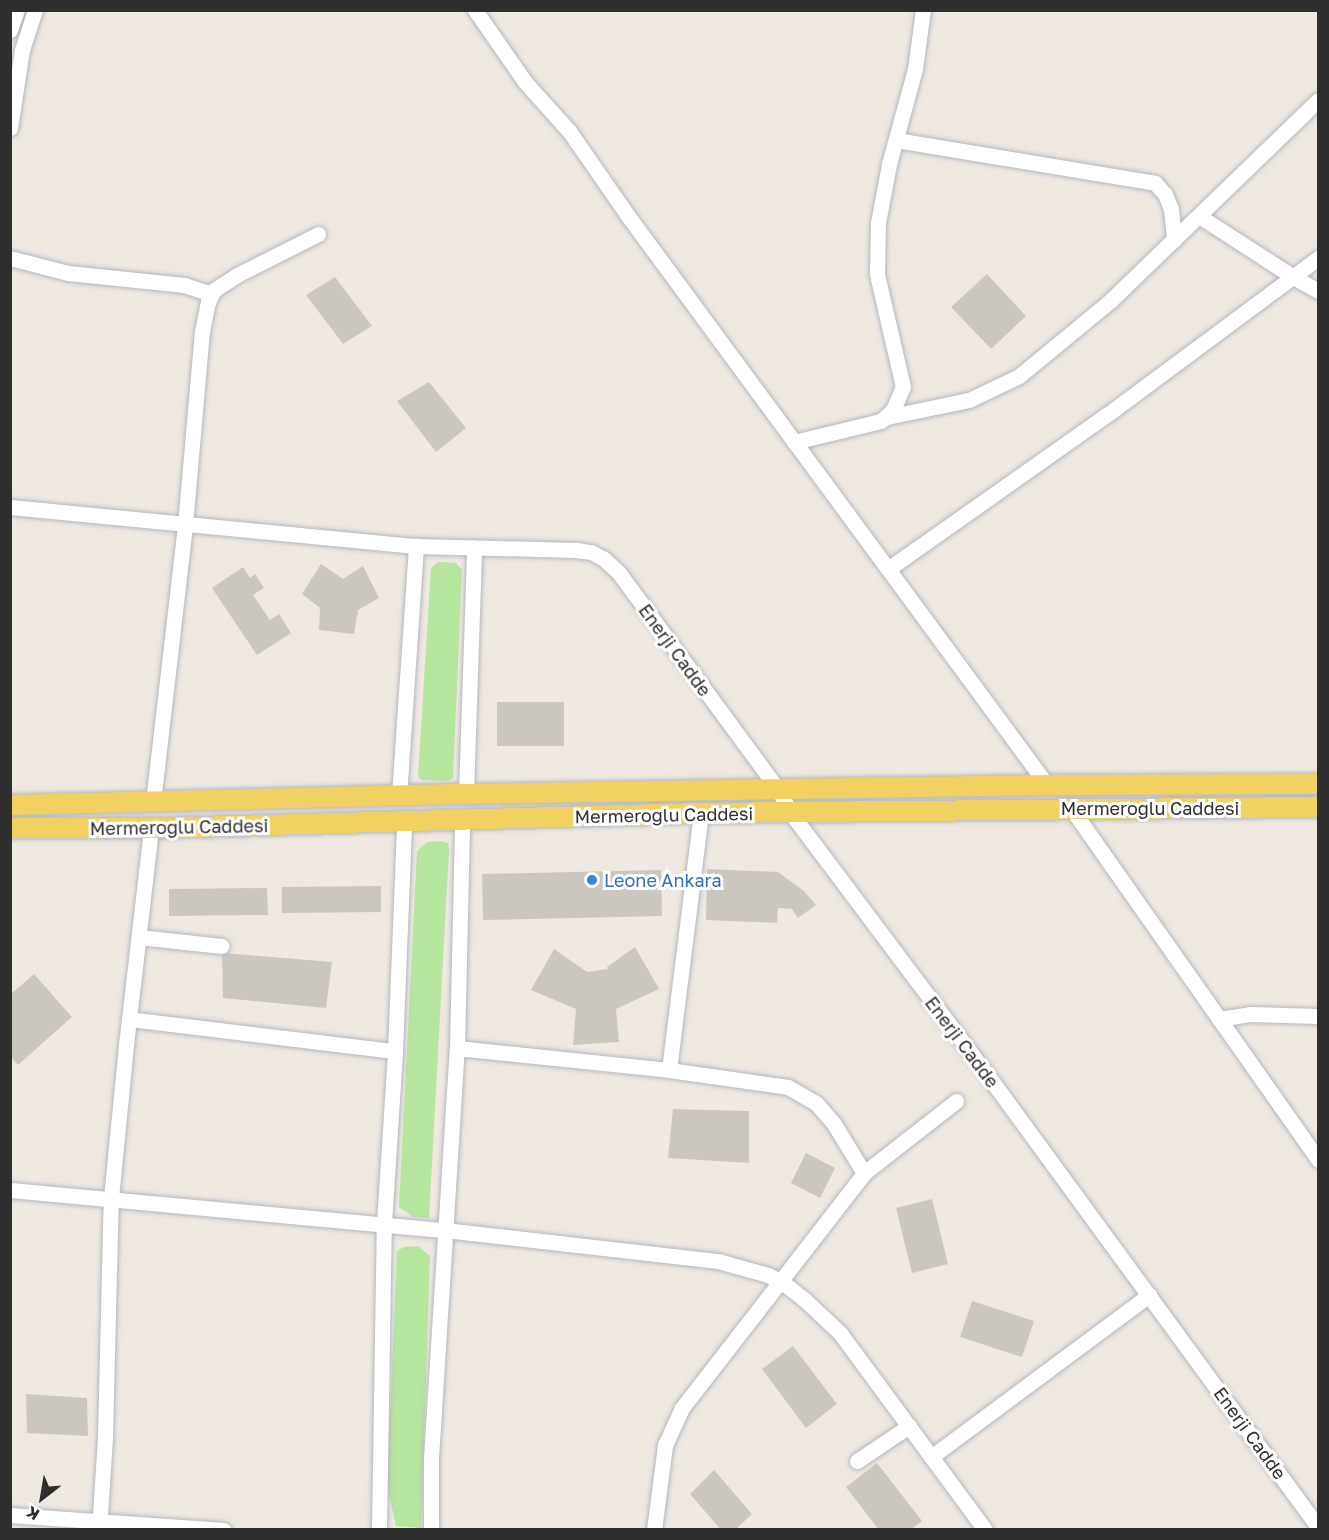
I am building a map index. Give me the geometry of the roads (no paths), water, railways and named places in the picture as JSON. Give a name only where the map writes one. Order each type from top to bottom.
[{"type":"main road","name":"Mermeroğlu Caddesi","points":[[12,805],[466,794],[779,791],[1047,785],[1318,784]]},
{"type":"main road","name":"Mermeroğlu Caddesi","points":[[11,828],[404,823],[701,813],[1318,807]]},
{"type":"street","points":[[10,30],[17,10]]},
{"type":"street","points":[[10,128],[22,50],[34,10]]},
{"type":"street","points":[[475,10],[525,82],[569,131],[628,216],[1047,785]]},
{"type":"street","points":[[887,417],[899,398],[903,378],[880,291],[877,257],[878,224],[889,164],[915,69],[923,10]]},
{"type":"street","points":[[794,442],[868,426],[887,417],[969,400],[1019,376],[1110,301],[1318,100]]},
{"type":"street","points":[[896,140],[1155,183],[1165,194],[1171,209],[1174,240]]},
{"type":"street","points":[[1199,216],[1318,291]]},
{"type":"street","points":[[153,802],[185,525],[202,332],[211,294],[237,274],[318,234]]},
{"type":"street","points":[[10,258],[68,273],[184,285],[211,294]]},
{"type":"street","points":[[888,569],[1294,278],[1318,258]]},
{"type":"street","points":[[10,507],[416,546],[474,547],[466,794]]},
{"type":"street","points":[[399,796],[416,546]]},
{"type":"street","name":"Enerji Cadde","points":[[474,547],[591,552],[604,559],[619,573],[779,791],[790,813],[1149,1295],[1318,1527]]},
{"type":"street","points":[[1071,808],[1318,1160]]},
{"type":"street","points":[[669,1071],[701,813]]},
{"type":"street","points":[[431,1530],[431,1458],[457,1048],[462,821]]},
{"type":"street","points":[[379,1530],[384,1223],[395,1051],[404,823]]},
{"type":"street","points":[[99,1526],[105,1437],[111,1198],[151,828]]},
{"type":"street","points":[[139,937],[222,946]]},
{"type":"street","points":[[1219,1019],[1250,1014],[1318,1016]]},
{"type":"street","points":[[129,1019],[395,1051]]},
{"type":"street","points":[[457,1048],[669,1071],[788,1087],[816,1103],[834,1124],[864,1173]]},
{"type":"street","points":[[654,1530],[665,1445],[676,1419],[864,1173],[956,1101]]},
{"type":"street","points":[[10,1190],[384,1223],[718,1261],[782,1282],[840,1333],[985,1530]]},
{"type":"street","points":[[931,1457],[1149,1295]]},
{"type":"street","points":[[857,1461],[909,1426]]},
{"type":"street","points":[[10,1515],[99,1526],[223,1530]]},
{"type":"place","name":"Leone Ankara","points":[[592,880]]}]
